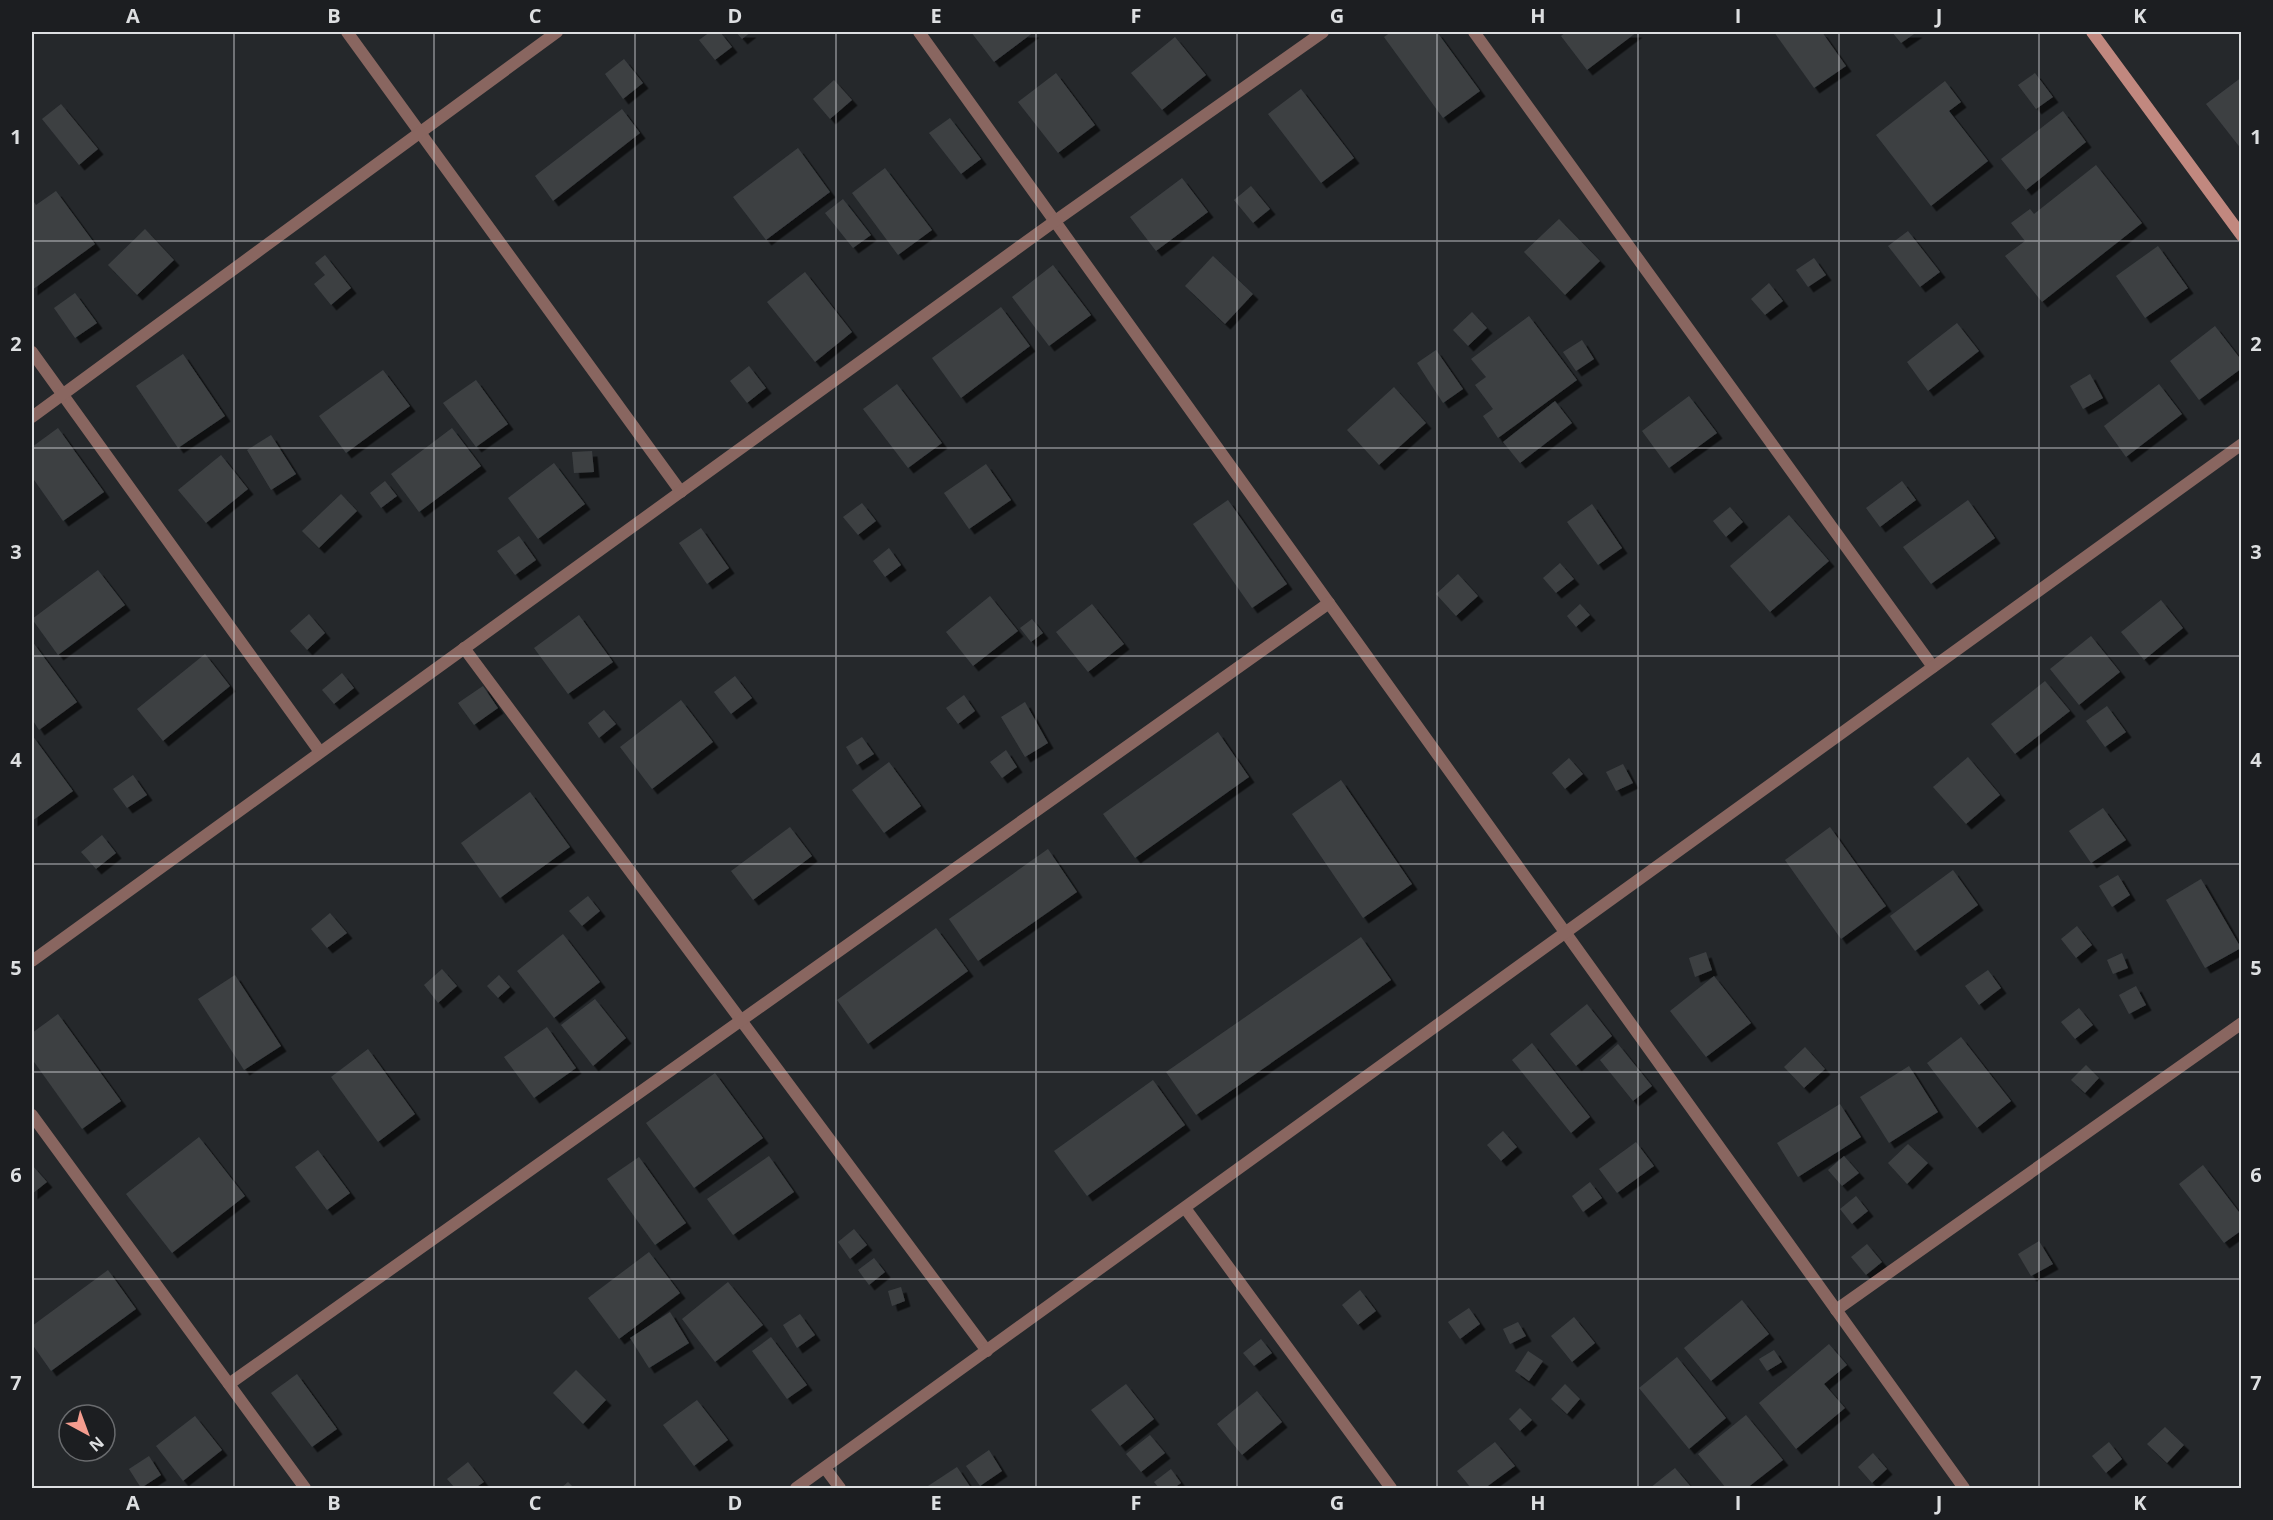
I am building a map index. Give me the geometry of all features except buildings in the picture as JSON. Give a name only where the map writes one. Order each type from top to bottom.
[{"type":"main road","points":[[2092,32],[2241,236]]},
{"type":"street","points":[[347,32],[681,492]]},
{"type":"street","points":[[32,417],[557,32]]},
{"type":"street","points":[[919,32],[1964,1488]]},
{"type":"street","points":[[32,961],[1055,221],[1323,32]]},
{"type":"street","points":[[1474,32],[1934,667]]},
{"type":"street","points":[[32,352],[320,752]]},
{"type":"street","points":[[796,1488],[2241,444]]},
{"type":"street","points":[[229,1384],[1329,603]]},
{"type":"street","points":[[464,648],[987,1351]]},
{"type":"street","points":[[1836,1310],[2241,1023]]},
{"type":"street","points":[[32,1114],[305,1488]]},
{"type":"street","points":[[1185,1208],[1391,1488]]},
{"type":"street","points":[[825,1468],[840,1488]]}]
